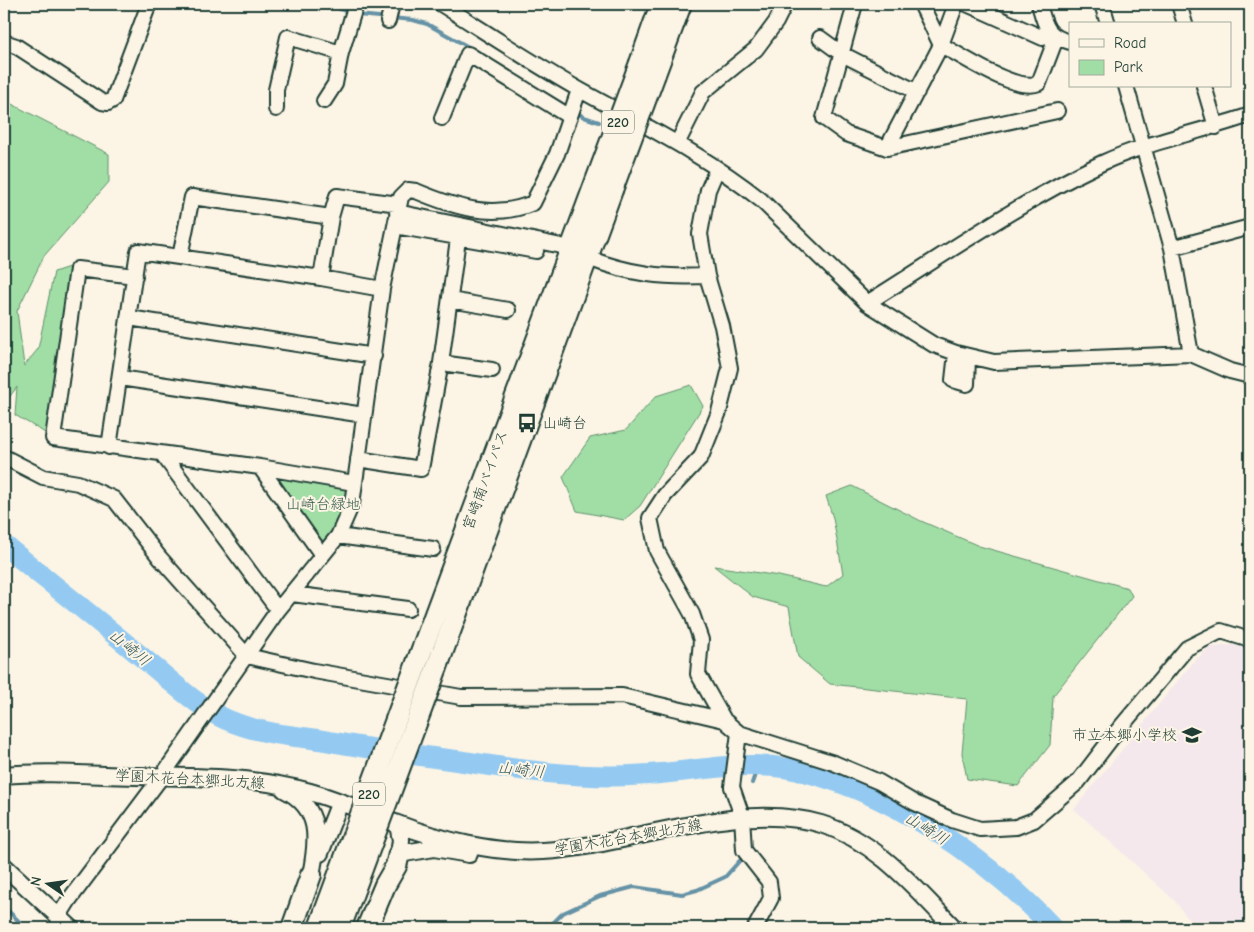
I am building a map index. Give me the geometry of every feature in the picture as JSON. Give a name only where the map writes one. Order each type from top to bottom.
[{"type":"highway","points":[[656,4],[661,32]]},
{"type":"highway","name":"宮崎南バイパス","points":[[661,32],[662,4]]},
{"type":"highway","name":"宮崎南バイパス","points":[[340,928],[437,667],[580,253],[647,68],[661,32],[681,4]]},
{"type":"highway","points":[[661,32],[688,4]]},
{"type":"highway","name":"宮崎南バイパス","points":[[319,928],[418,660],[580,253]]},
{"type":"highway","points":[[367,928],[385,885],[396,866],[399,854]]},
{"type":"highway","points":[[292,928],[311,875]]},
{"type":"main road","name":"学園木花台本郷北方線","points":[[4,775],[59,773],[162,776],[236,779],[276,784],[309,791],[398,825],[466,843],[512,852],[544,851],[597,845],[742,816],[774,816],[797,819],[839,830],[876,851],[954,928]]},
{"type":"main road","points":[[276,784],[294,793],[313,818],[317,830],[317,848],[311,875]]},
{"type":"main road","points":[[311,875],[340,802]]},
{"type":"main road","points":[[398,825],[401,840],[399,854],[434,848],[495,857],[512,852]]},
{"type":"main road","points":[[4,866],[59,922],[71,928]]},
{"type":"street","points":[[4,42],[16,46],[102,102],[108,103],[113,100],[149,4]]},
{"type":"street","points":[[441,4],[527,60],[579,90],[678,142],[762,200],[867,303],[934,346],[994,362],[1191,354],[1230,371],[1250,376]]},
{"type":"street","points":[[678,142],[703,92],[756,49],[785,4]]},
{"type":"street","points":[[855,4],[824,118],[846,134],[887,148],[1057,111]]},
{"type":"street","points":[[921,4],[941,45],[1016,84],[1031,87],[1039,83],[1049,39],[967,4]]},
{"type":"street","points":[[887,148],[941,45],[956,4]]},
{"type":"street","points":[[1039,4],[1046,30],[1060,39],[1069,42]]},
{"type":"street","points":[[1102,4],[1107,22]]},
{"type":"street","points":[[1179,4],[1184,22]]},
{"type":"street","points":[[324,100],[335,84],[341,53],[354,11]]},
{"type":"street","points":[[764,38],[779,36]]},
{"type":"street","points":[[276,109],[276,90],[288,37],[341,53]]},
{"type":"street","points":[[820,38],[842,54],[916,92]]},
{"type":"street","points":[[442,118],[468,54],[570,117]]},
{"type":"street","points":[[1127,88],[1172,248],[1191,354]]},
{"type":"street","points":[[1205,88],[1216,127]]},
{"type":"street","points":[[59,922],[278,610],[338,536],[352,504],[382,289],[401,198],[408,190],[474,211],[519,209],[534,203],[557,154],[579,90]]},
{"type":"street","points":[[867,303],[1014,212],[1102,164],[1144,146],[1216,127],[1250,115]]},
{"type":"street","points":[[717,169],[708,190],[700,234],[707,276],[722,326],[730,368],[719,412],[701,457],[665,495],[650,518],[657,551],[692,614],[701,640],[698,674],[724,720],[739,733],[834,763],[879,782],[915,803],[952,820],[980,829],[1016,827],[1034,820],[1078,782],[1114,735],[1187,648],[1221,631],[1250,640]]},
{"type":"street","points":[[321,278],[331,217],[338,196],[397,214],[580,253],[632,273],[669,278],[707,276]]},
{"type":"street","points":[[180,257],[192,197],[331,217]]},
{"type":"street","points":[[397,214],[458,239],[536,251]]},
{"type":"street","points":[[1172,248],[1250,227]]},
{"type":"street","points":[[358,459],[421,469],[441,363],[458,239]]},
{"type":"street","points":[[109,447],[138,251],[382,289]]},
{"type":"street","points":[[135,276],[77,269],[53,438],[354,482]]},
{"type":"street","points":[[450,300],[508,310]]},
{"type":"street","points":[[129,318],[374,356]]},
{"type":"street","points":[[441,363],[492,370]]},
{"type":"street","points":[[120,378],[364,416]]},
{"type":"street","points":[[163,454],[278,610]]},
{"type":"street","points":[[4,457],[43,477],[78,483],[114,499],[160,558],[247,656],[314,671],[461,697],[622,696],[724,720]]},
{"type":"street","points":[[260,467],[322,555]]},
{"type":"street","points":[[338,536],[433,549]]},
{"type":"street","points":[[292,594],[408,609]]},
{"type":"street","points":[[739,733],[732,787],[742,816],[744,850],[770,882],[771,898],[755,928]]},
{"type":"shaded area","name":"市立本郷小学校","points":[[1233,645],[1250,648],[1250,928],[1200,928],[1190,921],[1174,900],[1074,809],[1193,662],[1210,647]]},
{"type":"green space","points":[[4,100],[109,154],[109,182],[44,256],[17,311],[24,366],[38,349],[54,272],[72,266],[47,434],[15,415],[17,387],[4,404]]},
{"type":"green space","points":[[691,385],[703,406],[640,506],[624,520],[577,511],[563,477],[590,438],[626,430],[656,396]]},
{"type":"green space","name":"山崎台緑地","points":[[279,474],[344,484],[351,493],[329,542],[322,544],[319,540],[276,478]]},
{"type":"green space","points":[[852,486],[921,521],[979,546],[1128,588],[1132,596],[1053,696],[1050,745],[1018,786],[967,779],[962,753],[967,699],[830,684],[798,657],[789,607],[753,597],[714,566],[779,576],[826,587],[843,574],[833,518],[826,496]]},
{"type":"waterway","points":[[327,4],[350,13]]},
{"type":"waterway","points":[[357,15],[413,20],[427,24],[474,50]]},
{"type":"waterway","points":[[495,63],[584,117],[599,122]]},
{"type":"waterway","name":"山崎川","points":[[4,545],[190,697],[212,712],[235,723],[257,730],[360,747],[550,773],[617,776],[750,765],[786,768],[822,777],[859,790],[931,828],[997,876],[1053,928]]},
{"type":"waterway","points":[[752,783],[758,766]]},
{"type":"waterway","points":[[548,928],[563,913],[600,896],[634,887],[682,894],[697,890],[725,877],[743,857]]},
{"type":"waterway","points":[[4,907],[26,928]]},
{"type":"place","name":"山崎台","points":[[527,423]]},
{"type":"place","name":"市立本郷小学校","points":[[1192,735]]}]
